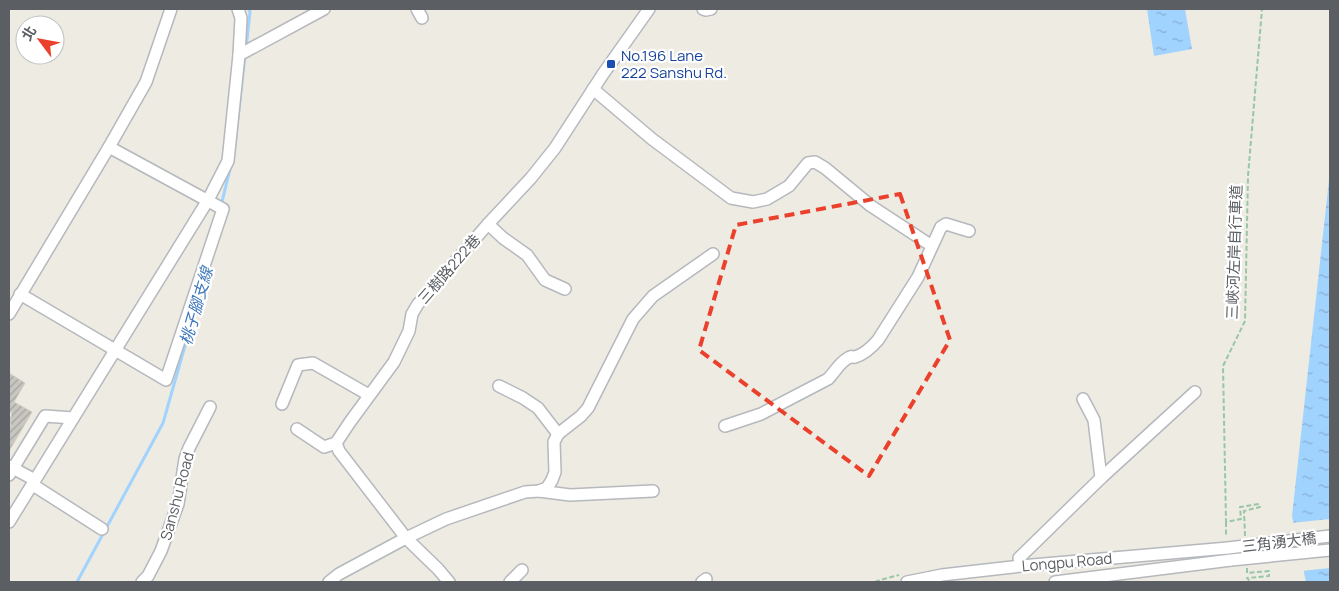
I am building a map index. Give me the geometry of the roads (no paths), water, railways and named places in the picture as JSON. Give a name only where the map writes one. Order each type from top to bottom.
[{"type":"street","points":[[9,314],[146,82],[170,9]]},
{"type":"street","points":[[10,516],[34,482],[116,350],[208,200],[228,161],[239,55],[241,18],[238,9]]},
{"type":"street","points":[[239,55],[324,9]]},
{"type":"street","name":"三樹路222巷","points":[[336,443],[394,362],[409,331],[412,314],[418,304],[531,178],[555,148],[593,89],[649,9]]},
{"type":"street","points":[[703,9],[711,9]]},
{"type":"street","points":[[593,89],[652,139],[731,198],[753,202],[767,199],[789,186],[808,163],[815,162],[871,206],[932,246]]},
{"type":"street","points":[[20,294],[166,380],[223,209],[109,147]]},
{"type":"street","points":[[488,224],[503,238],[527,255],[545,280],[565,289]]},
{"type":"street","points":[[725,426],[761,414],[828,379],[836,372],[840,364],[849,357],[855,357],[871,349],[918,277],[941,227],[946,224],[969,231]]},
{"type":"street","points":[[539,491],[547,488],[555,472],[554,442],[558,434],[588,408],[633,319],[653,296],[713,254]]},
{"type":"street","points":[[282,404],[298,365],[313,363],[369,396]]},
{"type":"street","points":[[500,386],[538,408],[558,434]]},
{"type":"street","points":[[1021,566],[1020,558],[1101,478],[1194,392]]},
{"type":"street","points":[[1083,398],[1094,420],[1101,478]]},
{"type":"street","name":"Sanshu Road","points":[[142,582],[148,576],[161,551],[178,504],[185,459],[210,407]]},
{"type":"street","points":[[73,418],[45,416],[10,470],[34,482],[102,529]]},
{"type":"street","points":[[297,429],[324,447],[336,443],[339,451],[406,538],[450,582]]},
{"type":"street","points":[[329,582],[339,574],[446,519],[525,492],[539,491],[570,495],[653,491]]},
{"type":"street","name":"三角湧大橋","points":[[1227,543],[1330,536]]},
{"type":"street","name":"Longpu Road","points":[[907,582],[942,575],[1227,543]]},
{"type":"street","name":"三角湧大橋","points":[[1231,560],[1330,550]]},
{"type":"street","name":"Longpu Road","points":[[1055,582],[1231,560]]},
{"type":"street","points":[[510,582],[522,570]]},
{"type":"water","points":[[1147,9],[1185,9],[1192,49],[1154,56]]},
{"type":"water","points":[[1330,171],[1330,582],[1306,582],[1292,516]]},
{"type":"waterway","name":"桃子腳支線","points":[[246,49],[249,9]]},
{"type":"waterway","name":"桃子腳支線","points":[[235,145],[245,55]]},
{"type":"waterway","name":"桃子腳支線","points":[[221,206],[230,169]]},
{"type":"waterway","name":"桃子腳支線","points":[[77,582],[163,423],[198,300]]},
{"type":"place","name":"No.196 Lane 222 Sanshu Rd.","points":[[611,64]]}]
